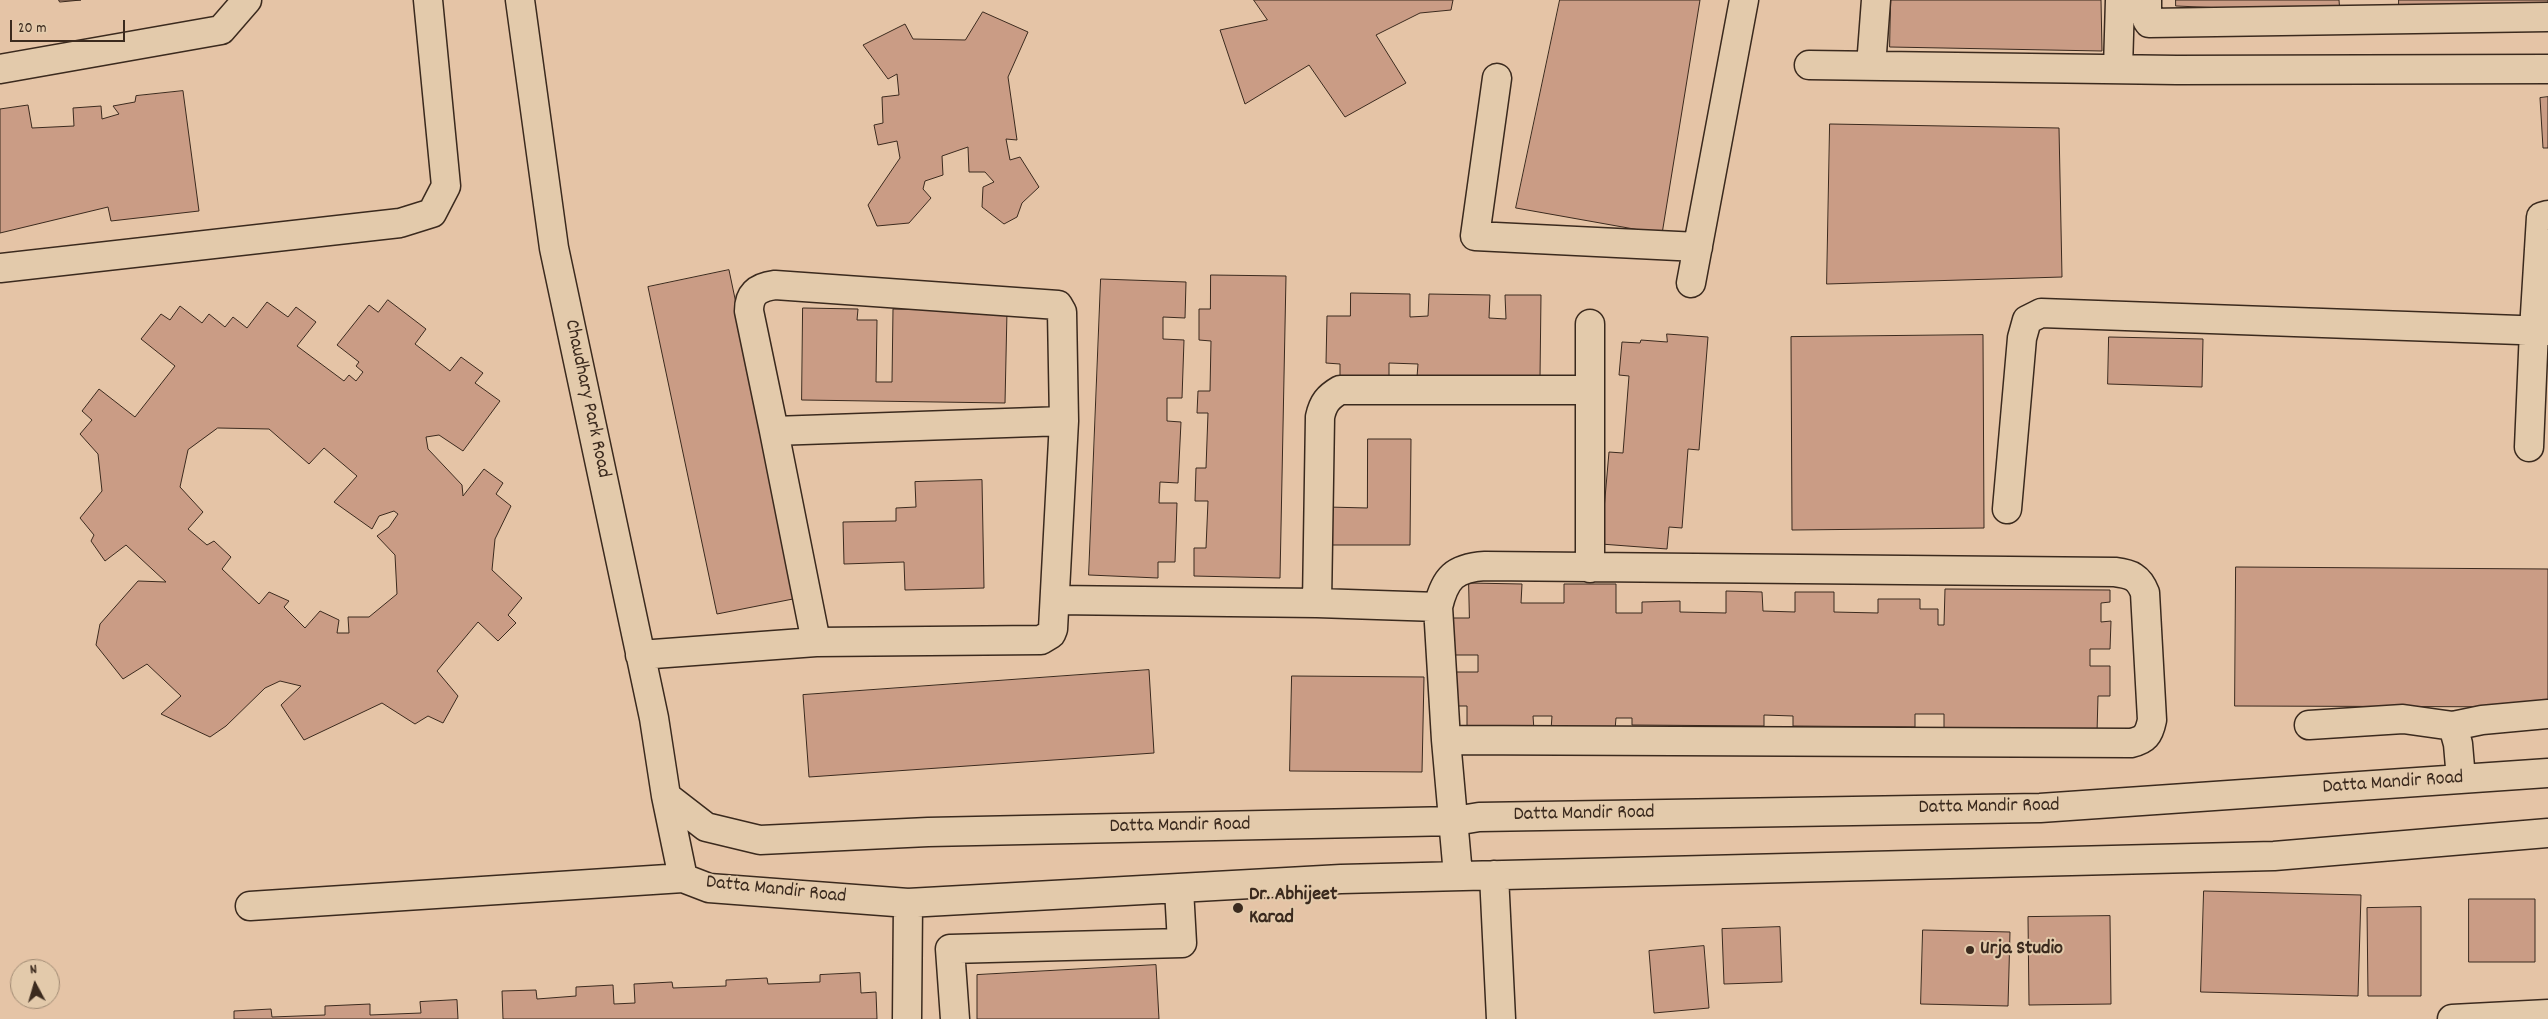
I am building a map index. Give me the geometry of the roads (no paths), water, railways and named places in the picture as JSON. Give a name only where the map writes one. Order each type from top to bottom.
[{"type":"street","points":[[0,69],[221,30],[247,0]]},
{"type":"street","points":[[0,268],[400,223],[432,213],[446,186],[428,0]]},
{"type":"street","name":"Chaudhary Park Road","points":[[520,0],[554,248],[654,718],[666,796]]},
{"type":"street","points":[[1691,283],[1744,0]]},
{"type":"street","points":[[1871,66],[1876,0]]},
{"type":"street","points":[[2118,69],[2120,0]]},
{"type":"street","points":[[2147,0],[2147,20],[2150,23],[2371,10],[2548,17]]},
{"type":"street","points":[[1809,65],[2118,69],[2548,69]]},
{"type":"street","points":[[1497,78],[1475,236],[1698,247]]},
{"type":"street","points":[[2529,447],[2541,330],[2541,217],[2548,215]]},
{"type":"street","points":[[640,655],[816,642],[1040,640],[1051,634],[1055,600],[1064,421],[1062,312],[1058,305],[775,285],[757,290],[749,302],[749,310],[816,642]]},
{"type":"street","points":[[2007,509],[2022,338],[2027,320],[2042,313],[2541,330]]},
{"type":"street","points":[[1590,324],[1590,568]]},
{"type":"street","points":[[1316,603],[1320,417],[1322,406],[1328,397],[1340,390],[1589,390]]},
{"type":"street","points":[[774,431],[1064,421]]},
{"type":"street","points":[[1446,740],[2131,743],[2142,740],[2150,732],[2152,720],[2145,593],[2140,581],[2129,574],[2105,572],[1468,568],[1452,576],[1442,589],[1438,607],[1446,740],[1455,821],[1458,876]]},
{"type":"street","points":[[1055,600],[1316,603],[1438,607]]},
{"type":"street","points":[[2309,725],[2403,719],[2453,726],[2548,714]]},
{"type":"street","points":[[2453,726],[2458,744],[2461,779]]},
{"type":"street","name":"Datta Mandir Road","points":[[666,796],[706,827],[760,840],[928,832],[1455,821],[1479,817],[2040,808],[2548,773]]},
{"type":"street","name":"Datta Mandir Road","points":[[666,796],[683,878],[709,888],[908,903],[1458,876],[2274,856],[2548,833]]},
{"type":"street","points":[[1494,875],[1501,1019]]},
{"type":"street","points":[[250,906],[683,878]]},
{"type":"street","points":[[954,1019],[950,949],[1182,944],[1180,889]]},
{"type":"street","points":[[907,1019],[908,903]]},
{"type":"street","points":[[2452,1019],[2548,1014]]},
{"type":"place","name":"Dr. Abhijeet Karad","points":[[1238,908]]},
{"type":"place","name":"Urja Studio","points":[[1970,950]]}]
